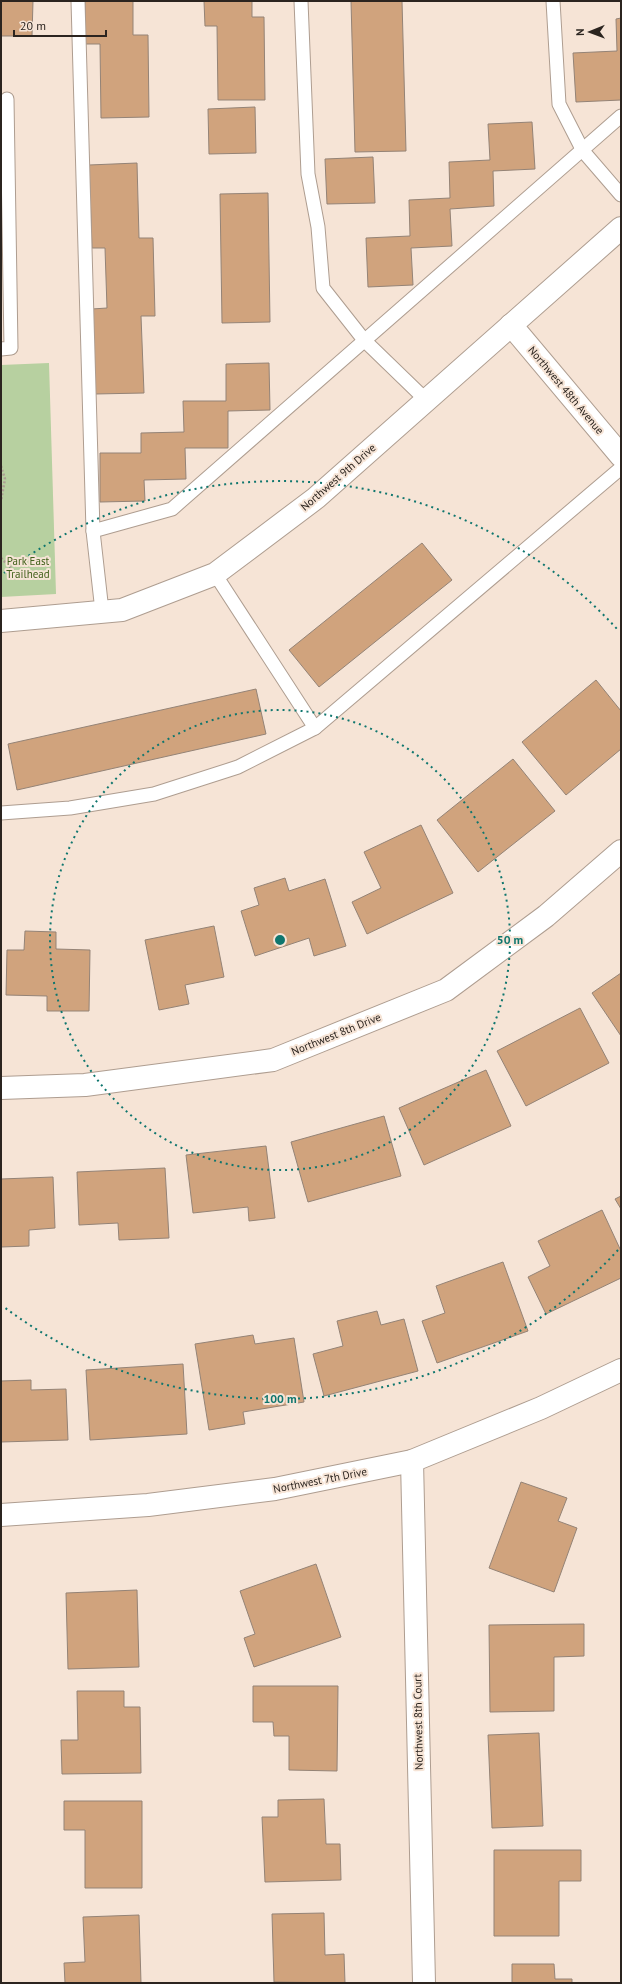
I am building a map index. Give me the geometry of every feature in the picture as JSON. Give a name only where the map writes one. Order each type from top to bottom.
[{"type":"street","name":"Northwest 9th Drive","points":[[1,620],[122,610],[215,574],[316,498],[621,228]]},
{"type":"street","name":"Northwest 48th Avenue","points":[[511,325],[621,456]]},
{"type":"street","name":"Northwest 8th Drive","points":[[1,1088],[85,1085],[273,1060],[446,990],[546,916],[621,851]]},
{"type":"street","name":"Northwest 7th Drive","points":[[1,1515],[148,1505],[275,1489],[412,1461],[541,1408],[621,1370]]},
{"type":"street","name":"Northwest 8th Court","points":[[412,1461],[424,1983]]},
{"type":"lane","points":[[78,1],[93,531],[102,611]]},
{"type":"lane","points":[[301,1],[308,174],[318,227],[323,288],[364,340],[426,400]]},
{"type":"lane","points":[[553,1],[559,104],[583,151],[621,195]]},
{"type":"lane","points":[[1,349],[11,348],[7,99]]},
{"type":"lane","points":[[93,531],[172,509],[364,340],[583,151],[621,116]]},
{"type":"lane","points":[[1,813],[70,808],[154,794],[238,767],[315,728],[621,468]]},
{"type":"lane","points":[[215,574],[315,728]]},
{"type":"path","points":[[1,466],[5,479],[1,501]]},
{"type":"path","points":[[1,558],[22,579]]},
{"type":"green space","name":"Park East Trailhead","points":[[49,363],[56,594],[1,597],[1,365]]},
{"type":"building","points":[[1,1],[33,1],[32,36],[1,36]]},
{"type":"building","points":[[85,1],[133,1],[133,35],[148,35],[149,117],[101,118],[100,44],[85,44]]},
{"type":"building","points":[[204,1],[252,1],[252,17],[264,17],[265,100],[218,100],[217,26],[205,26]]},
{"type":"building","points":[[351,1],[402,1],[406,151],[355,152]]},
{"type":"building","points":[[621,18],[621,100],[576,102],[573,53],[617,51],[616,19]]},
{"type":"building","points":[[255,107],[256,153],[209,154],[208,109]]},
{"type":"building","points":[[532,122],[535,169],[493,171],[494,206],[450,209],[452,246],[411,248],[413,285],[368,287],[366,238],[410,236],[409,200],[450,198],[449,162],[490,160],[488,124]]},
{"type":"building","points":[[373,157],[375,203],[327,204],[325,159]]},
{"type":"building","points":[[137,163],[139,238],[153,238],[155,316],[141,316],[144,393],[95,394],[92,309],[107,308],[105,248],[92,248],[89,165]]},
{"type":"building","points":[[268,193],[270,322],[222,323],[220,194]]},
{"type":"building","points":[[269,363],[270,410],[228,411],[228,448],[185,448],[186,479],[144,480],[145,501],[100,502],[100,453],[141,453],[141,433],[184,432],[183,401],[226,401],[226,364]]},
{"type":"building","points":[[422,543],[452,580],[319,687],[289,650]]},
{"type":"building","points":[[596,680],[621,711],[621,749],[566,795],[522,742]]},
{"type":"building","points":[[256,689],[266,734],[17,790],[8,744]]},
{"type":"building","points":[[513,759],[555,811],[478,872],[437,820]]},
{"type":"building","points":[[421,825],[453,893],[367,934],[352,902],[381,888],[364,852]]},
{"type":"building","points":[[285,878],[289,891],[325,879],[346,946],[314,956],[309,938],[255,956],[241,911],[259,905],[254,888]]},
{"type":"building","points":[[214,926],[224,977],[185,985],[189,1004],[159,1010],[145,940]]},
{"type":"building","points":[[25,931],[56,932],[56,949],[90,950],[89,1011],[47,1011],[47,996],[6,995],[7,950],[24,950]]},
{"type":"building","points":[[621,973],[621,1036],[592,993]]},
{"type":"building","points":[[580,1008],[609,1063],[526,1106],[497,1051]]},
{"type":"building","points":[[486,1070],[511,1126],[424,1165],[399,1108]]},
{"type":"building","points":[[384,1116],[401,1176],[308,1202],[291,1142]]},
{"type":"building","points":[[266,1146],[275,1218],[249,1221],[248,1207],[193,1213],[186,1155]]},
{"type":"building","points":[[165,1168],[169,1238],[119,1240],[118,1223],[79,1225],[77,1172]]},
{"type":"building","points":[[53,1177],[55,1228],[29,1230],[29,1246],[1,1247],[1,1179]]},
{"type":"building","points":[[621,1196],[621,1209],[615,1199]]},
{"type":"building","points":[[602,1210],[621,1251],[621,1278],[546,1314],[528,1277],[550,1266],[538,1241]]},
{"type":"building","points":[[503,1262],[528,1331],[437,1363],[422,1321],[445,1313],[436,1286]]},
{"type":"building","points":[[377,1311],[381,1325],[404,1319],[418,1371],[324,1396],[313,1354],[343,1346],[337,1321]]},
{"type":"building","points":[[253,1335],[255,1344],[294,1338],[304,1402],[243,1412],[245,1424],[209,1430],[195,1344]]},
{"type":"building","points":[[183,1364],[187,1434],[90,1440],[86,1370]]},
{"type":"building","points":[[31,1380],[31,1390],[66,1389],[68,1440],[1,1442],[1,1381]]},
{"type":"building","points":[[521,1482],[567,1498],[558,1521],[577,1528],[554,1592],[489,1568]]},
{"type":"building","points":[[316,1564],[341,1637],[254,1667],[244,1638],[255,1634],[240,1591]]},
{"type":"building","points":[[137,1590],[139,1667],[68,1669],[66,1593]]},
{"type":"building","points":[[584,1624],[584,1656],[554,1657],[554,1711],[490,1712],[489,1625]]},
{"type":"building","points":[[253,1686],[338,1686],[337,1771],[289,1770],[289,1736],[274,1736],[273,1722],[253,1722]]},
{"type":"building","points":[[77,1691],[124,1691],[124,1707],[140,1707],[141,1773],[62,1774],[61,1740],[78,1740]]},
{"type":"building","points":[[539,1733],[543,1826],[492,1828],[488,1735]]},
{"type":"building","points":[[324,1799],[326,1844],[340,1844],[341,1880],[265,1882],[262,1817],[278,1817],[278,1800]]},
{"type":"building","points":[[64,1801],[142,1801],[142,1888],[85,1888],[85,1830],[64,1830]]},
{"type":"building","points":[[494,1850],[581,1850],[581,1881],[559,1881],[559,1936],[494,1936]]},
{"type":"building","points":[[324,1913],[325,1955],[344,1954],[345,1983],[274,1982],[272,1914]]},
{"type":"building","points":[[139,1915],[141,1983],[65,1983],[64,1963],[85,1962],[83,1917]]},
{"type":"building","points":[[512,1964],[554,1964],[555,1979],[572,1979],[572,1983],[512,1983]]}]
